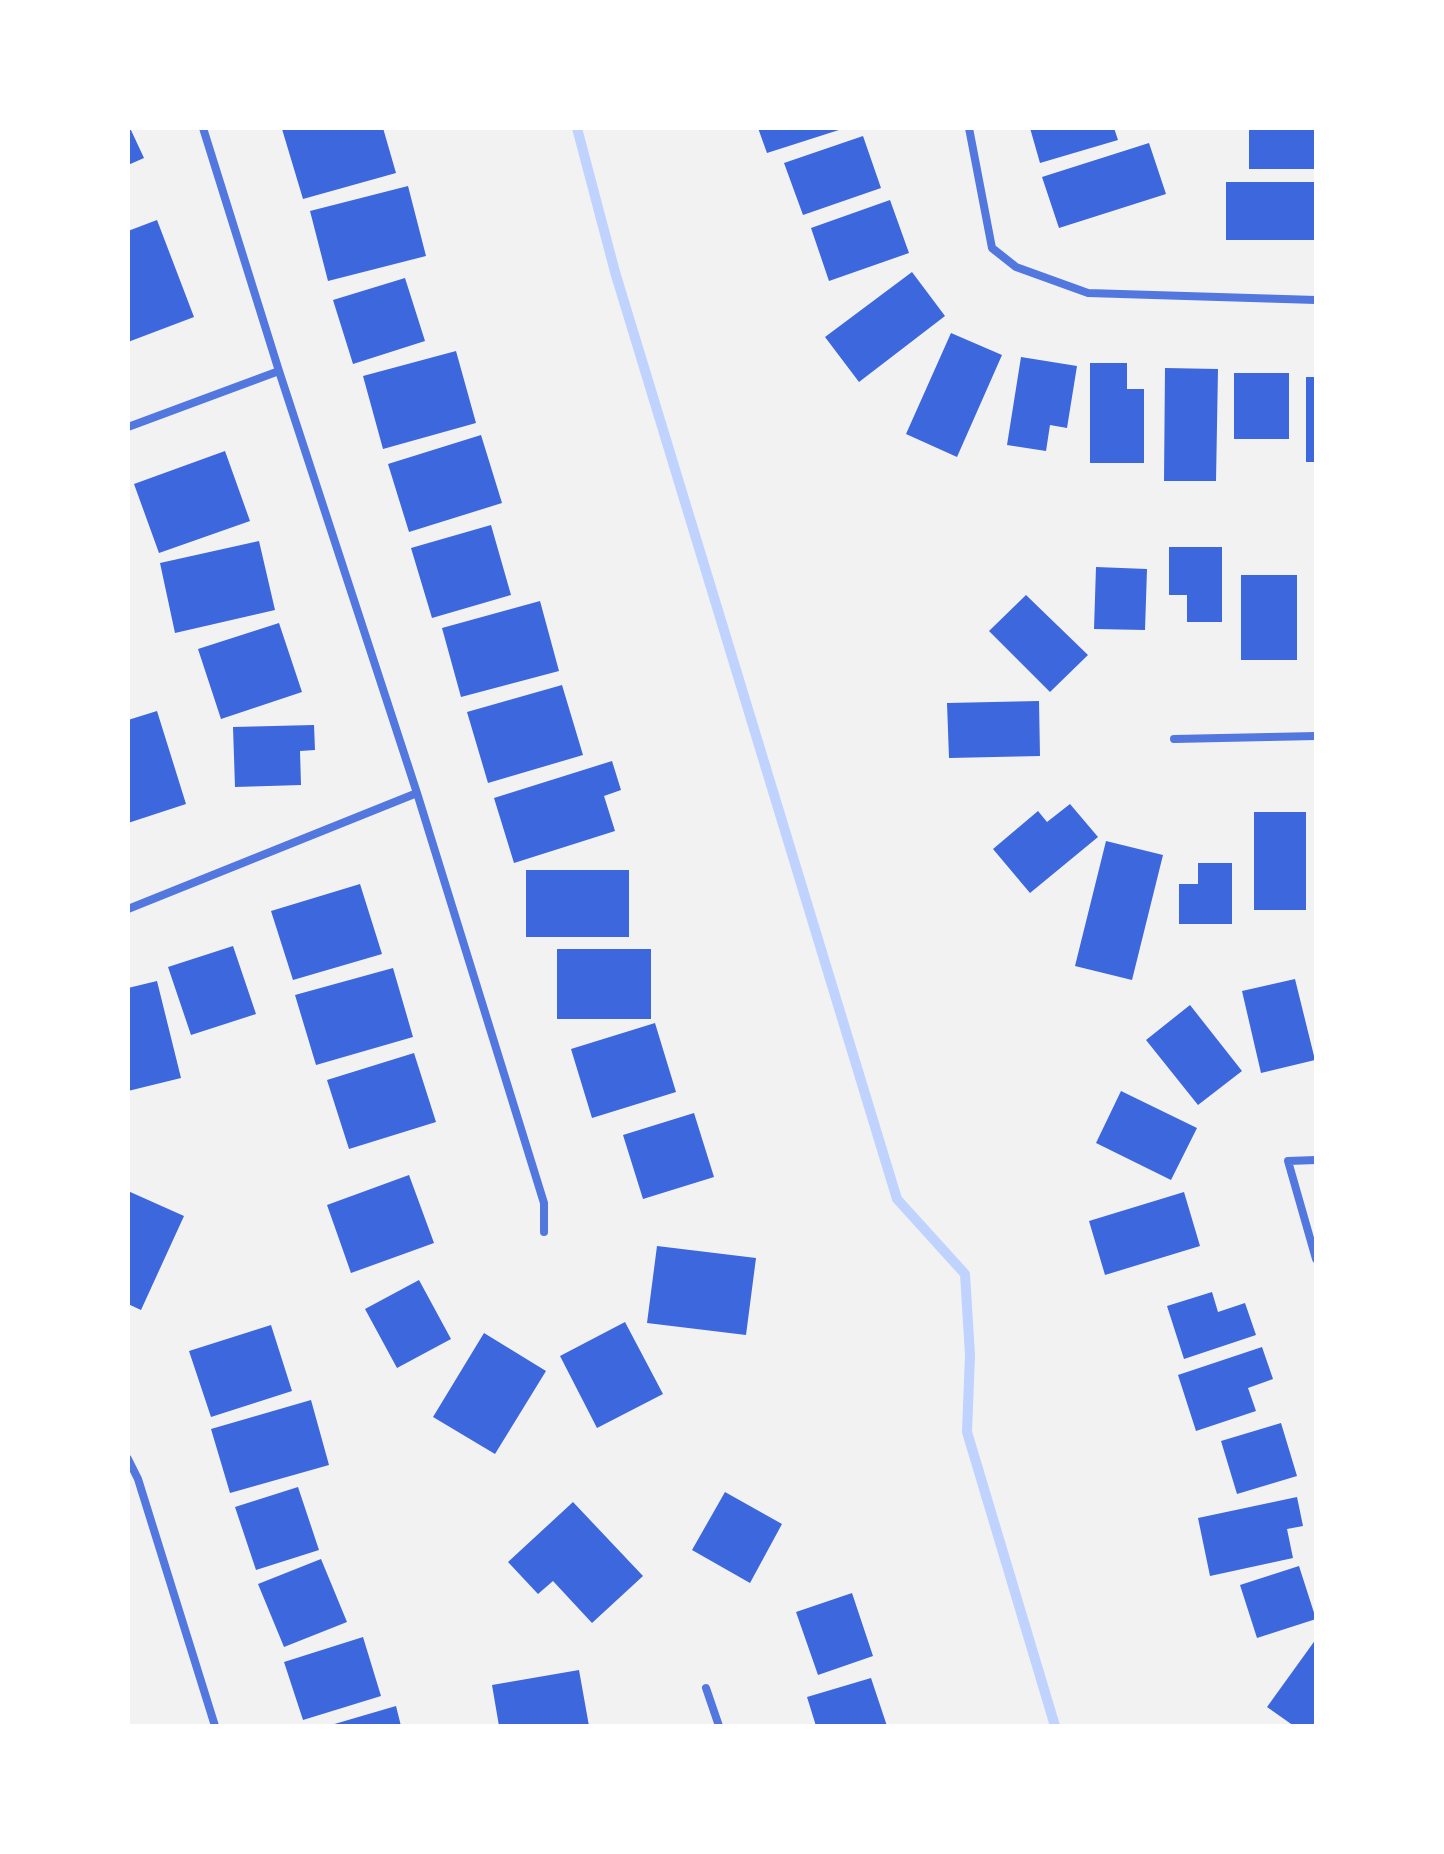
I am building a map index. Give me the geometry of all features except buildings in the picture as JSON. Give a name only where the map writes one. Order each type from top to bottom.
[{"type":"street","points":[[203,128],[417,793],[544,1203],[544,1232]]},
{"type":"street","points":[[969,128],[992,248],[1016,267],[1088,293],[1316,300]]},
{"type":"street","points":[[128,427],[279,371]]},
{"type":"street","points":[[1174,739],[1316,736]]},
{"type":"street","points":[[128,909],[417,793]]},
{"type":"street","points":[[1316,1160],[1288,1161],[1316,1259]]},
{"type":"street","points":[[128,1459],[138,1479],[215,1726]]},
{"type":"street","points":[[706,1688],[719,1726]]},
{"type":"waterway","points":[[577,128],[615,272],[897,1199],[965,1274],[970,1355],[967,1432],[1055,1726]]}]
